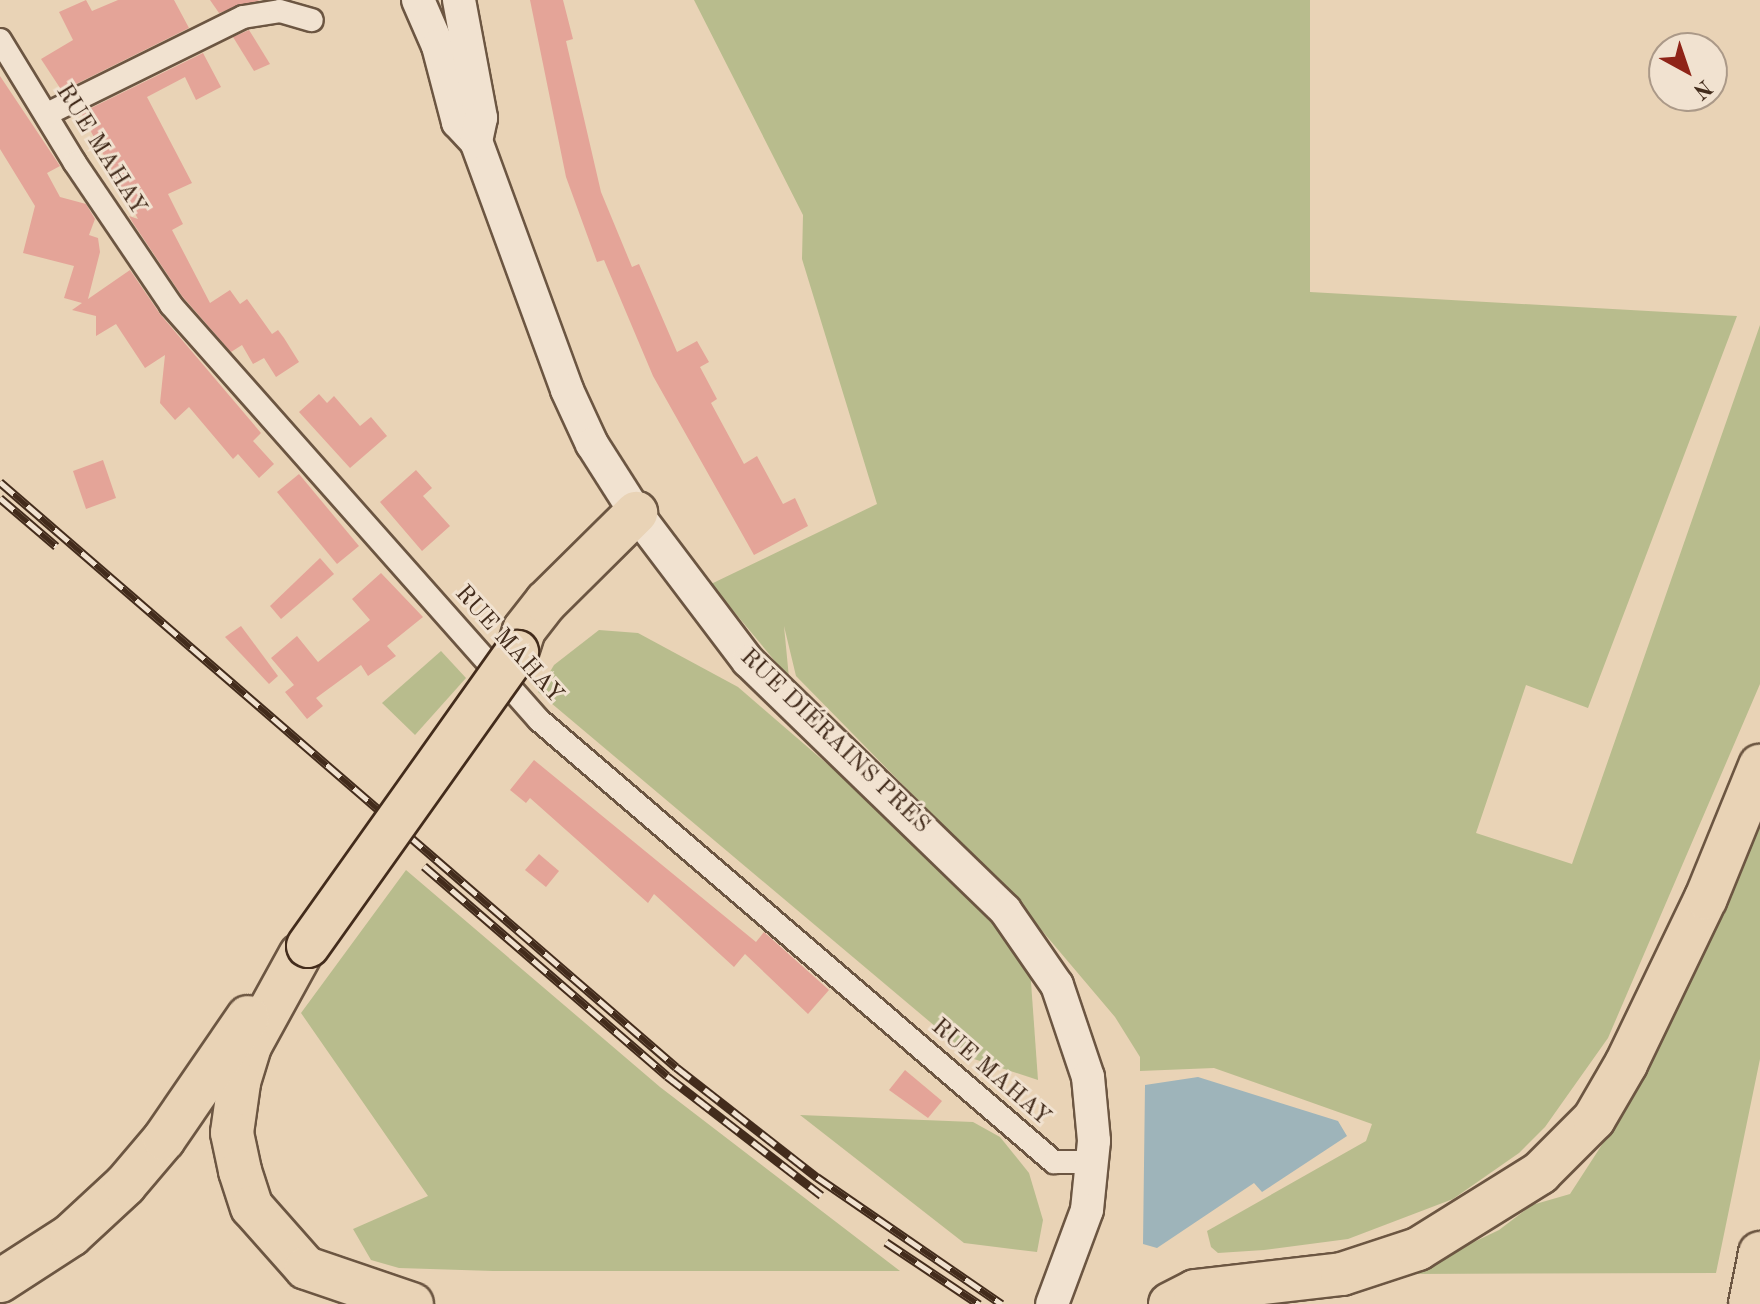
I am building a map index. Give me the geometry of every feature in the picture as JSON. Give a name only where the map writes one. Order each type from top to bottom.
[{"type":"highway","points":[[0,1281],[71,1235],[125,1185],[164,1139],[249,1016],[304,951],[526,642],[644,525]]},
{"type":"highway","points":[[1170,1304],[1195,1291],[1342,1274],[1418,1249],[1467,1223],[1540,1173],[1594,1119],[1626,1064],[1706,898],[1760,766]]},
{"type":"highway","points":[[304,951],[250,1046],[239,1083],[232,1133],[240,1171],[252,1207],[306,1268],[412,1304]]},
{"type":"highway","points":[[1750,1304],[1760,1253]]},
{"type":"main road","name":"RUE DIÉRAINS PRÉS","points":[[418,0],[438,46],[458,122],[476,141],[567,390],[592,444],[644,525],[779,694],[944,849],[1022,931],[1070,1013],[1088,1077],[1094,1162],[1087,1210],[1068,1268],[1052,1304]]},
{"type":"main road","name":"RUE DIÉRAINS PRÉS","points":[[459,0],[481,118],[476,141]]},
{"type":"street","points":[[47,114],[243,17],[280,11],[312,20]]},
{"type":"street","name":"RUE MAHAY","points":[[0,40],[171,305],[539,720],[1054,1162],[1094,1162]]},
{"type":"green space","points":[[694,0],[1310,0],[1310,292],[1737,316],[1588,708],[1526,685],[1476,833],[1572,864],[1760,325],[1760,684],[1608,1038],[1545,1127],[1519,1153],[1453,1199],[1348,1239],[1218,1253],[1211,1247],[1207,1231],[1366,1141],[1372,1124],[1214,1068],[1140,1071],[1140,1057],[1115,1017],[1016,900],[796,676],[784,626],[789,678],[711,584],[877,504],[802,259],[803,215]]},
{"type":"green space","points":[[599,630],[638,633],[738,687],[898,825],[1029,954],[1038,1080],[974,1059],[538,692],[554,665]]},
{"type":"green space","points":[[441,651],[466,678],[415,735],[382,703]]},
{"type":"green space","points":[[1760,816],[1760,1059],[1716,1273],[1407,1274],[1499,1230],[1532,1205],[1570,1194],[1638,1089]]},
{"type":"green space","points":[[406,870],[660,1087],[900,1271],[493,1271],[399,1268],[371,1260],[353,1229],[428,1196],[301,1013]]},
{"type":"green space","points":[[800,1115],[973,1122],[1000,1137],[1029,1173],[1043,1220],[1037,1252],[964,1243]]},
{"type":"water","points":[[1198,1077],[1338,1121],[1347,1136],[1262,1192],[1254,1183],[1157,1248],[1143,1244],[1145,1085]]},
{"type":"building","points":[[86,0],[92,11],[118,0],[174,0],[189,28],[62,91],[41,59],[73,40],[59,12]]},
{"type":"building","points":[[210,0],[260,0],[219,13]]},
{"type":"building","points":[[530,0],[563,0],[573,39],[566,41],[601,192],[632,267],[639,264],[677,352],[697,341],[709,362],[700,367],[717,399],[711,403],[744,464],[757,456],[783,504],[795,498],[808,526],[754,555],[653,376],[604,260],[597,262],[566,177]]},
{"type":"building","points":[[249,30],[270,64],[254,71],[233,37]]},
{"type":"building","points":[[203,53],[221,87],[196,100],[185,77],[147,97],[192,183],[168,194],[183,224],[172,230],[210,303],[230,290],[240,304],[247,299],[272,334],[278,330],[284,338],[299,362],[276,377],[264,358],[253,364],[242,345],[231,352],[182,296],[129,216],[138,219],[81,113]]},
{"type":"building","points":[[0,76],[60,166],[47,173],[60,197],[86,204],[95,219],[89,235],[98,238],[100,252],[88,299],[130,270],[160,314],[261,433],[253,441],[274,464],[259,478],[238,454],[233,459],[189,407],[175,420],[160,403],[165,355],[145,368],[116,324],[96,336],[96,316],[72,310],[82,303],[64,298],[74,266],[23,253],[35,206],[0,149]]},
{"type":"building","points":[[319,394],[327,403],[334,396],[360,426],[371,417],[387,436],[350,468],[299,412]]},
{"type":"building","points":[[103,460],[116,498],[86,509],[73,471]]},
{"type":"building","points":[[416,470],[432,488],[423,496],[450,526],[422,551],[380,502]]},
{"type":"building","points":[[299,474],[359,546],[337,564],[277,492]]},
{"type":"building","points":[[320,558],[334,574],[281,619],[270,606]]},
{"type":"building","points":[[381,573],[423,617],[387,646],[396,656],[368,676],[361,665],[316,698],[323,706],[307,719],[285,692],[294,685],[271,658],[297,636],[318,662],[370,620],[352,599]]},
{"type":"building","points":[[241,626],[278,676],[269,684],[225,637]]},
{"type":"building","points":[[534,760],[756,942],[764,932],[829,990],[808,1014],[745,954],[734,967],[654,894],[648,903],[530,798],[526,803],[510,790]]},
{"type":"building","points":[[539,854],[559,871],[546,887],[525,870]]},
{"type":"building","points":[[905,1070],[942,1101],[928,1118],[889,1090]]},
{"type":"railway","points":[[0,482],[676,1067],[817,1177],[1002,1304]]},
{"type":"railway","points":[[0,498],[56,546]]},
{"type":"railway","points":[[424,866],[667,1076],[821,1195]]},
{"type":"railway","points":[[886,1242],[979,1304]]}]
